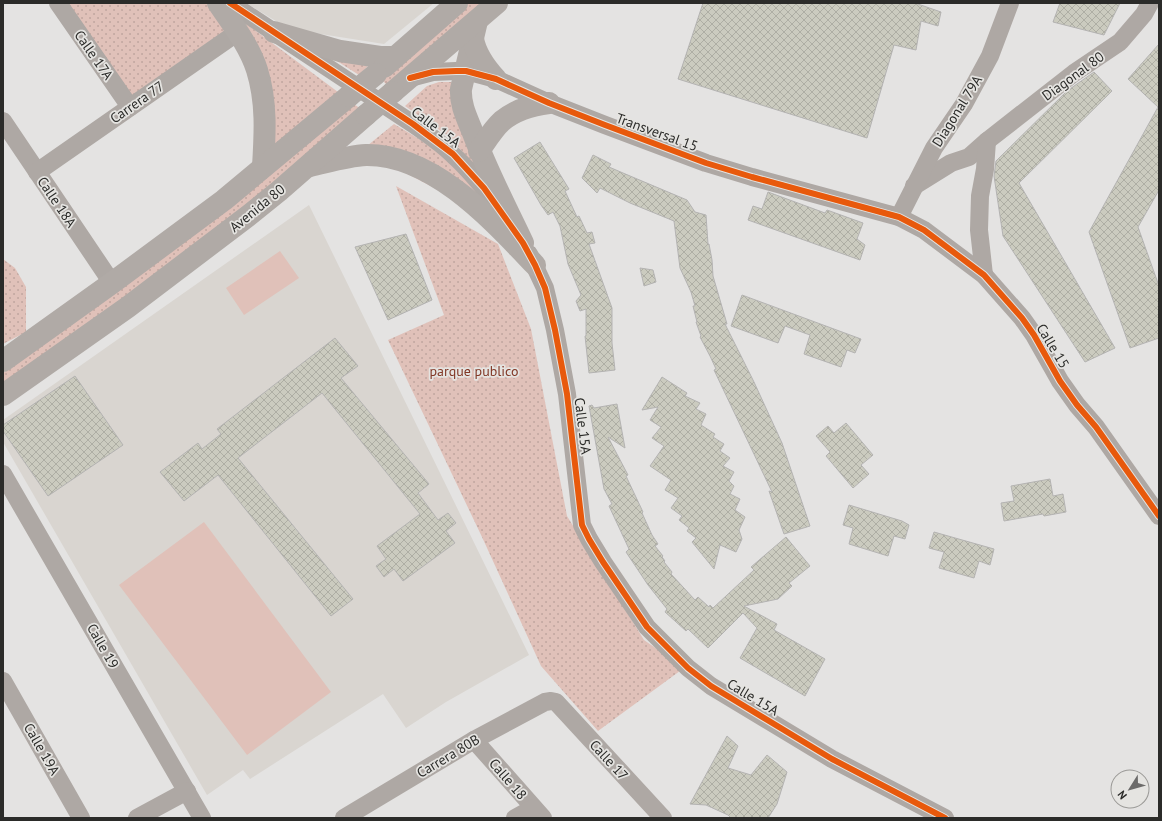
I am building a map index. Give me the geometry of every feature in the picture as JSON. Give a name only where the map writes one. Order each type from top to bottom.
[{"type":"main road","points":[[218,3],[238,32],[250,53],[256,70],[264,100],[265,124],[262,167]]},
{"type":"main road","name":"Avenida 80","points":[[3,361],[224,200],[376,74],[457,3]]},
{"type":"main road","name":"Avenida 80","points":[[3,396],[128,307],[248,216],[410,78],[475,30],[497,3]]},
{"type":"main road","points":[[475,30],[461,89],[462,106],[480,151],[523,243]]},
{"type":"main road","points":[[475,30],[478,56],[496,79]]},
{"type":"main road","points":[[274,32],[340,51],[380,57],[395,57]]},
{"type":"main road","points":[[480,151],[502,121],[524,109],[549,102]]},
{"type":"main road","points":[[307,167],[346,158],[366,156],[386,157],[406,163],[427,172],[468,201],[508,237],[535,265]]},
{"type":"street","name":"Calle 17A","points":[[58,3],[130,107]]},
{"type":"street","name":"Calle 15A","points":[[230,3],[413,124],[453,154],[484,188],[523,243],[545,288],[551,309],[567,394],[582,525],[603,562],[647,627],[688,668],[712,686],[848,768],[945,818]]},
{"type":"street","name":"Diagonal 79A","points":[[899,217],[934,148],[964,104],[990,56],[1010,3]]},
{"type":"street","name":"Diagonal 80","points":[[914,186],[952,163],[969,158],[988,141],[1074,73],[1120,42],[1144,14],[1150,3]]},
{"type":"street","name":"Carrera 77","points":[[37,172],[238,32]]},
{"type":"street","name":"Transversal 15","points":[[410,78],[443,71],[466,71],[496,79],[549,102],[706,163],[899,217]]},
{"type":"street","name":"Calle 18A","points":[[3,121],[112,283]]},
{"type":"street","points":[[984,275],[979,230],[980,196],[988,141]]},
{"type":"street","points":[[934,148],[952,163]]},
{"type":"street","name":"Calle 15","points":[[899,217],[924,230],[984,275],[1022,318],[1034,335],[1060,381],[1077,405],[1096,427],[1158,512]]},
{"type":"street","name":"Calle 19","points":[[3,474],[202,818]]},
{"type":"street","name":"Calle 19A","points":[[3,681],[81,818]]},
{"type":"street","name":"Carrera 80B","points":[[344,818],[474,740],[545,702],[556,702]]},
{"type":"street","name":"Calle 17","points":[[556,702],[662,818]]},
{"type":"street","name":"Calle 18","points":[[474,740],[538,813]]},
{"type":"street","points":[[137,818],[186,791]]},
{"type":"street","points":[[516,818],[538,813]]},
{"type":"shaded area","points":[[246,3],[434,3],[384,44],[289,29]]},
{"type":"shaded area","points":[[309,205],[529,655],[446,702],[406,728],[383,694],[250,779],[243,770],[207,795],[3,442],[3,420]]},
{"type":"green space","points":[[64,3],[207,3],[229,31],[129,98]]},
{"type":"green space","points":[[468,3],[486,3],[389,87],[381,79]]},
{"type":"green space","points":[[233,14],[338,92],[273,148]]},
{"type":"green space","points":[[329,56],[368,66],[359,75]]},
{"type":"green space","points":[[439,82],[457,82],[488,180],[448,136],[405,106],[427,86]]},
{"type":"green space","points":[[351,102],[361,109],[290,174],[3,387],[3,373],[250,191]]},
{"type":"green space","points":[[394,124],[430,146],[450,162],[470,183],[499,222],[362,150]]},
{"type":"green space","name":"parque publico","points":[[396,186],[498,244],[531,329],[567,516],[644,640],[684,668],[598,731],[541,666],[482,537],[388,340],[444,315]]},
{"type":"green space","points":[[280,251],[299,278],[244,315],[226,288]]},
{"type":"green space","points":[[3,259],[15,268],[26,287],[26,332],[3,344]]},
{"type":"green space","points":[[204,522],[331,692],[247,755],[119,585]]},
{"type":"building","points":[[703,3],[915,3],[941,12],[938,26],[921,21],[916,50],[894,45],[867,138],[678,79]]},
{"type":"building","points":[[1060,3],[1120,3],[1104,35],[1053,22]]},
{"type":"building","points":[[1159,44],[1159,190],[1138,227],[1159,286],[1159,338],[1130,348],[1089,232],[1158,107],[1128,79]]},
{"type":"building","points":[[1094,72],[1112,91],[1019,183],[1115,348],[1085,362],[1003,236],[994,176],[996,161],[1067,91]]},
{"type":"building","points":[[540,142],[569,189],[565,191],[577,217],[579,216],[587,233],[592,232],[595,243],[589,244],[612,308],[612,343],[615,370],[589,373],[585,336],[586,309],[580,311],[576,301],[581,295],[568,264],[560,226],[553,212],[548,215],[541,205],[514,158]]},
{"type":"building","points":[[593,155],[611,164],[609,167],[687,200],[695,212],[706,215],[708,244],[712,260],[713,276],[727,324],[725,324],[782,443],[810,526],[784,534],[769,491],[772,492],[714,370],[716,369],[700,337],[691,292],[680,268],[674,221],[630,203],[600,188],[597,193],[582,178]]},
{"type":"building","points":[[768,192],[825,213],[827,210],[863,223],[857,239],[865,245],[860,260],[748,220],[753,206],[762,209]]},
{"type":"building","points":[[406,234],[432,300],[388,320],[355,247]]},
{"type":"building","points":[[640,268],[653,270],[656,282],[644,286]]},
{"type":"building","points":[[742,295],[861,339],[855,353],[847,350],[841,367],[804,354],[810,335],[785,326],[778,343],[731,326]]},
{"type":"building","points":[[335,338],[358,366],[341,378],[429,484],[418,493],[438,520],[448,513],[456,523],[446,531],[455,543],[403,581],[394,569],[384,577],[376,566],[386,559],[377,546],[420,514],[322,393],[238,458],[353,599],[331,616],[218,475],[184,501],[160,472],[198,443],[202,449],[221,434],[217,429]]},
{"type":"building","points":[[75,376],[123,445],[48,496],[3,431],[3,425]]},
{"type":"building","points":[[662,377],[687,393],[685,396],[700,403],[696,409],[706,414],[701,425],[715,434],[713,437],[724,444],[720,451],[730,458],[723,466],[734,472],[729,481],[734,486],[730,494],[740,499],[735,510],[745,517],[739,530],[742,539],[736,552],[720,545],[714,569],[692,542],[696,538],[687,531],[689,528],[679,520],[682,516],[671,508],[678,498],[665,490],[671,480],[650,466],[664,446],[652,438],[661,427],[650,420],[658,407],[642,410]]},
{"type":"building","points":[[617,404],[625,448],[608,437],[628,475],[626,476],[643,512],[642,513],[652,535],[658,544],[655,546],[663,556],[664,562],[672,572],[671,574],[695,600],[698,597],[709,607],[710,605],[713,608],[754,570],[751,567],[786,537],[810,566],[789,583],[792,586],[778,599],[744,606],[777,624],[774,630],[825,659],[805,696],[740,658],[757,628],[743,613],[708,648],[688,629],[686,631],[665,612],[667,609],[648,585],[626,552],[629,549],[609,506],[612,504],[604,489],[589,406],[592,405],[594,408]]},
{"type":"building","points":[[846,423],[873,455],[861,465],[869,474],[853,488],[826,456],[830,452],[816,436],[828,426],[834,433]]},
{"type":"building","points":[[1050,479],[1053,496],[1063,494],[1066,512],[1044,516],[1043,514],[1004,521],[1001,503],[1014,501],[1011,486]]},
{"type":"building","points":[[849,505],[902,521],[909,525],[905,539],[894,536],[888,556],[849,544],[853,528],[843,525]]},
{"type":"building","points":[[934,532],[994,549],[990,565],[979,561],[974,578],[939,568],[944,552],[929,548]]},
{"type":"building","points":[[727,736],[738,746],[728,768],[751,775],[767,755],[787,772],[777,804],[768,818],[731,818],[728,815],[706,805],[690,804]]},
{"type":"cycle path","points":[[230,3],[413,124],[453,154],[484,188],[523,243],[545,288],[555,330],[567,394],[582,525],[603,562],[647,627],[688,668],[711,686],[832,759],[945,818]]},
{"type":"cycle path","points":[[410,78],[433,72],[466,71],[496,79],[549,103],[706,163],[899,217],[924,230],[984,275],[1022,318],[1034,335],[1060,381],[1077,405],[1096,427],[1159,516]]}]
